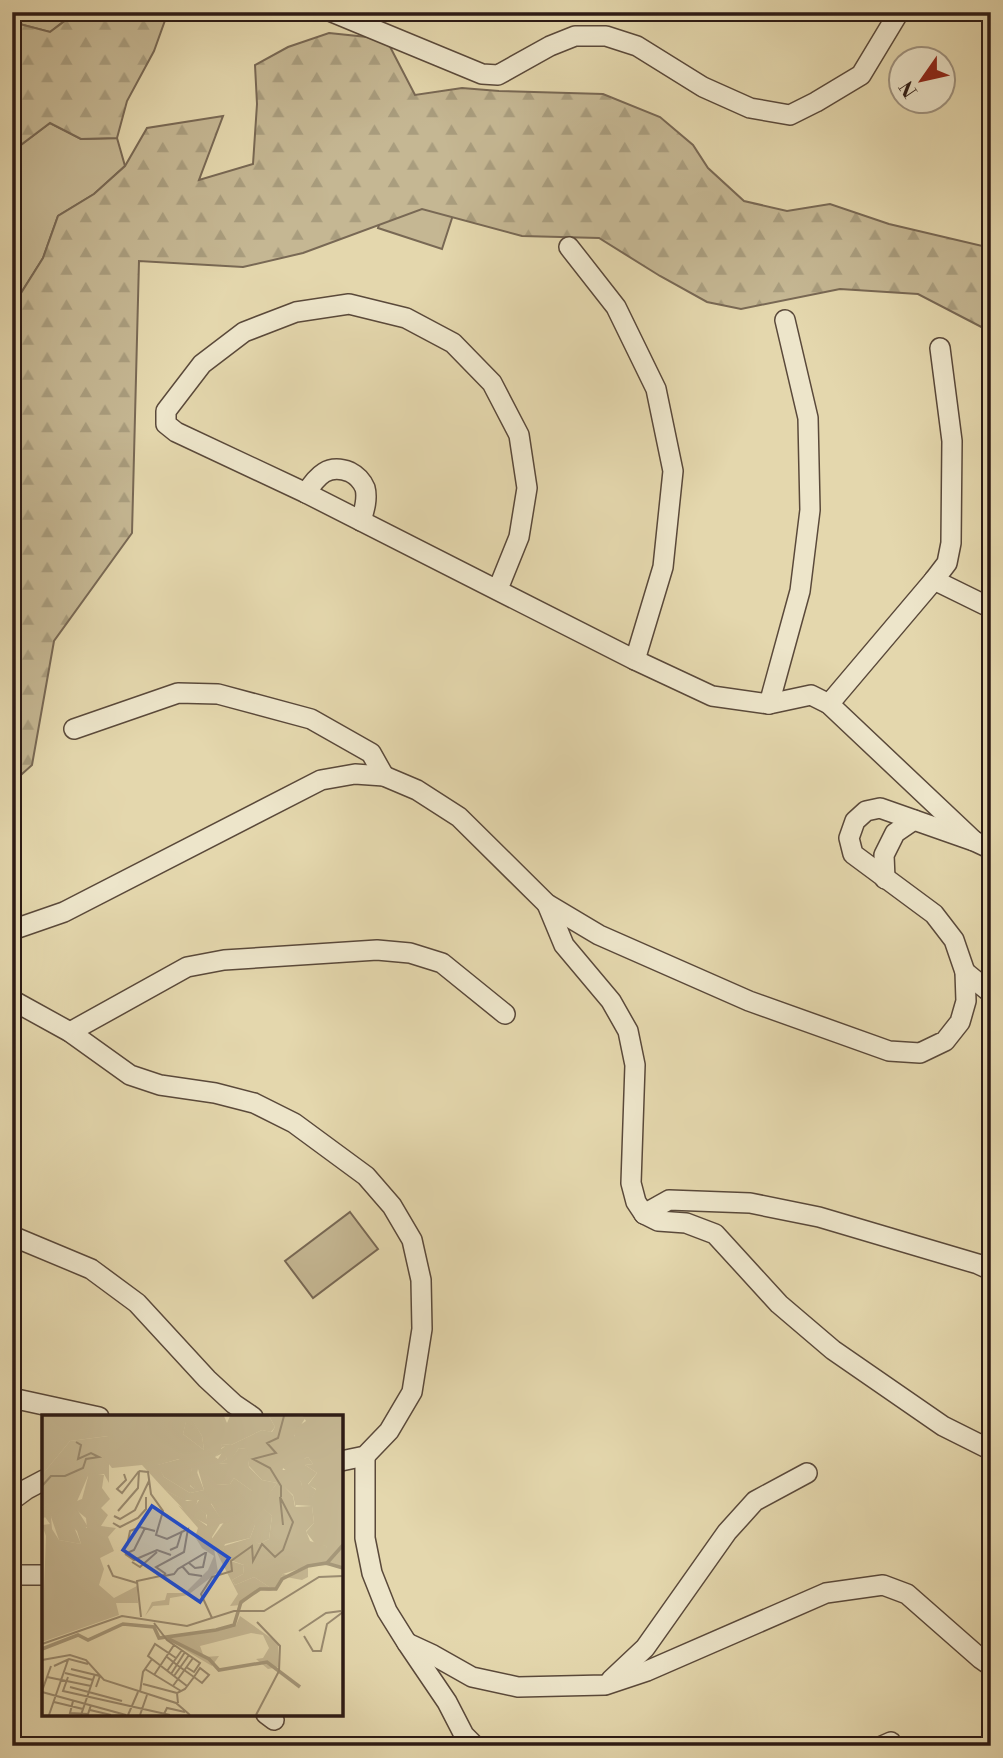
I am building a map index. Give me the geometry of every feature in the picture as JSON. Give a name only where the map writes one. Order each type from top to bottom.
[{"type":"street","points":[[332,12],[482,74],[498,75],[550,46],[575,36],[606,36],[637,46],[703,87],[750,108],[790,115],[861,75],[899,12]]},
{"type":"street","points":[[569,247],[616,307],[656,388],[673,471],[663,567],[635,660]]},
{"type":"street","points":[[498,589],[519,537],[527,488],[519,435],[492,383],[453,343],[406,318],[349,304],[296,312],[244,332],[202,364],[166,411],[166,424],[176,432],[306,493],[635,660],[712,696],[769,704],[811,695],[829,704],[982,845]]},
{"type":"street","points":[[769,704],[800,592],[810,510],[808,418],[785,320]]},
{"type":"street","points":[[829,704],[947,563],[951,543],[952,441],[940,348]]},
{"type":"street","points":[[306,493],[314,481],[326,471],[342,469],[356,475],[365,488],[366,504],[360,521]]},
{"type":"street","points":[[934,580],[991,608]]},
{"type":"street","points":[[75,729],[178,693],[218,694],[311,719],[371,753],[384,776]]},
{"type":"street","points":[[12,930],[64,912],[321,780],[355,774],[384,776],[417,790],[459,817],[547,904],[599,935],[749,1001],[889,1051],[920,1053],[946,1041],[960,1022],[966,1001],[965,972],[954,940],[934,914],[853,854],[849,838],[855,821],[866,811],[880,808],[982,845]]},
{"type":"street","points":[[885,879],[884,855],[895,833],[914,820]]},
{"type":"street","points":[[547,904],[564,945],[611,1000],[628,1031],[635,1065],[631,1183],[636,1202],[644,1214],[658,1221],[686,1223],[715,1234],[779,1304],[833,1350],[943,1426],[991,1450]]},
{"type":"street","points":[[70,1032],[187,967],[224,960],[377,950],[411,953],[442,963],[505,1014]]},
{"type":"street","points":[[965,972],[991,993]]},
{"type":"street","points":[[12,1000],[70,1032],[130,1075],[160,1085],[215,1093],[254,1103],[294,1124],[366,1176],[392,1206],[412,1240],[421,1280],[422,1329],[412,1392],[389,1432],[365,1456],[343,1461]]},
{"type":"street","points":[[644,1214],[670,1200],[750,1203],[819,1217],[991,1270]]},
{"type":"street","points":[[12,1236],[91,1269],[119,1289],[137,1303],[216,1388],[250,1415]]},
{"type":"street","points":[[12,1398],[90,1415]]},
{"type":"street","points":[[365,1456],[365,1538],[372,1573],[387,1611],[447,1702],[464,1735],[475,1746]]},
{"type":"street","points":[[605,1685],[645,1648],[727,1532],[755,1501],[807,1473]]},
{"type":"street","points":[[12,1500],[42,1481]]},
{"type":"street","points":[[12,1575],[42,1575]]},
{"type":"street","points":[[407,1643],[472,1676],[518,1687],[605,1685],[648,1671],[826,1593],[883,1585],[907,1594],[991,1666]]},
{"type":"green space","points":[[12,12],[73,14],[50,32],[12,22]]},
{"type":"green space","points":[[72,12],[168,12],[154,51],[127,101],[117,138],[81,139],[50,123],[12,149],[12,22],[50,32],[73,15]]},
{"type":"green space","points":[[329,33],[386,39],[415,95],[462,88],[603,94],[660,117],[693,145],[708,168],[744,201],[787,211],[830,204],[889,224],[991,248],[991,332],[918,294],[840,289],[741,309],[707,302],[599,238],[522,236],[422,209],[303,253],[243,267],[139,261],[132,533],[54,641],[32,765],[12,783],[12,301],[21,293],[43,258],[58,216],[94,194],[125,166],[147,128],[223,116],[199,180],[253,164],[257,104],[255,65],[288,47]]},
{"type":"green space","points":[[50,123],[81,139],[117,138],[125,166],[94,194],[58,216],[43,258],[21,293],[12,301],[12,149]]},
{"type":"green space","points":[[389,191],[454,212],[442,249],[378,228]]},
{"type":"green space","points":[[350,1212],[378,1249],[313,1298],[285,1261]]}]
